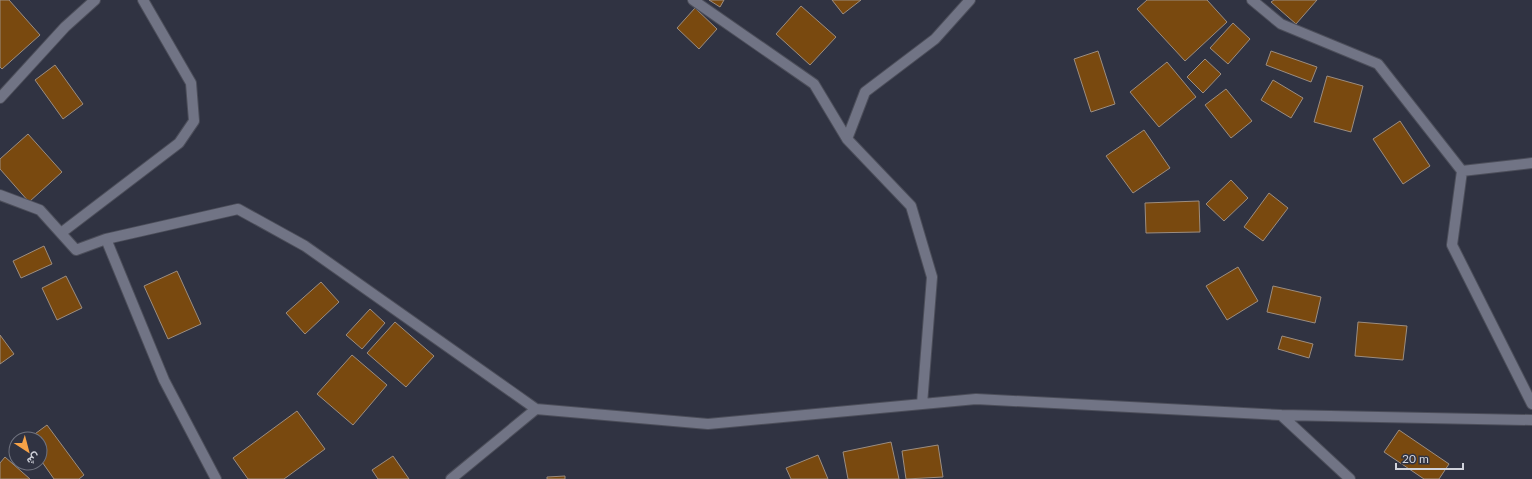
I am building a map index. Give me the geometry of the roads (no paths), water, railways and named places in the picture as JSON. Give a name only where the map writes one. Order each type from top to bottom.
[{"type":"street","points":[[0,98],[65,27],[95,0]]},
{"type":"street","points":[[61,233],[179,143],[194,121],[191,84],[143,0]]},
{"type":"street","points":[[693,0],[814,84],[847,138],[911,206],[932,277],[922,404]]},
{"type":"street","points":[[847,138],[865,92],[935,39],[970,0]]},
{"type":"street","points":[[1252,0],[1281,24],[1378,64],[1462,171],[1452,245],[1532,404]]},
{"type":"street","points":[[1462,171],[1532,163]]},
{"type":"street","points":[[0,195],[40,210],[76,250],[106,239],[238,210],[304,246],[536,409],[708,424],[976,399],[1281,415],[1532,420]]},
{"type":"street","points":[[106,239],[164,380],[216,479]]},
{"type":"street","points":[[451,479],[536,409]]},
{"type":"street","points":[[1281,415],[1350,479]]}]
